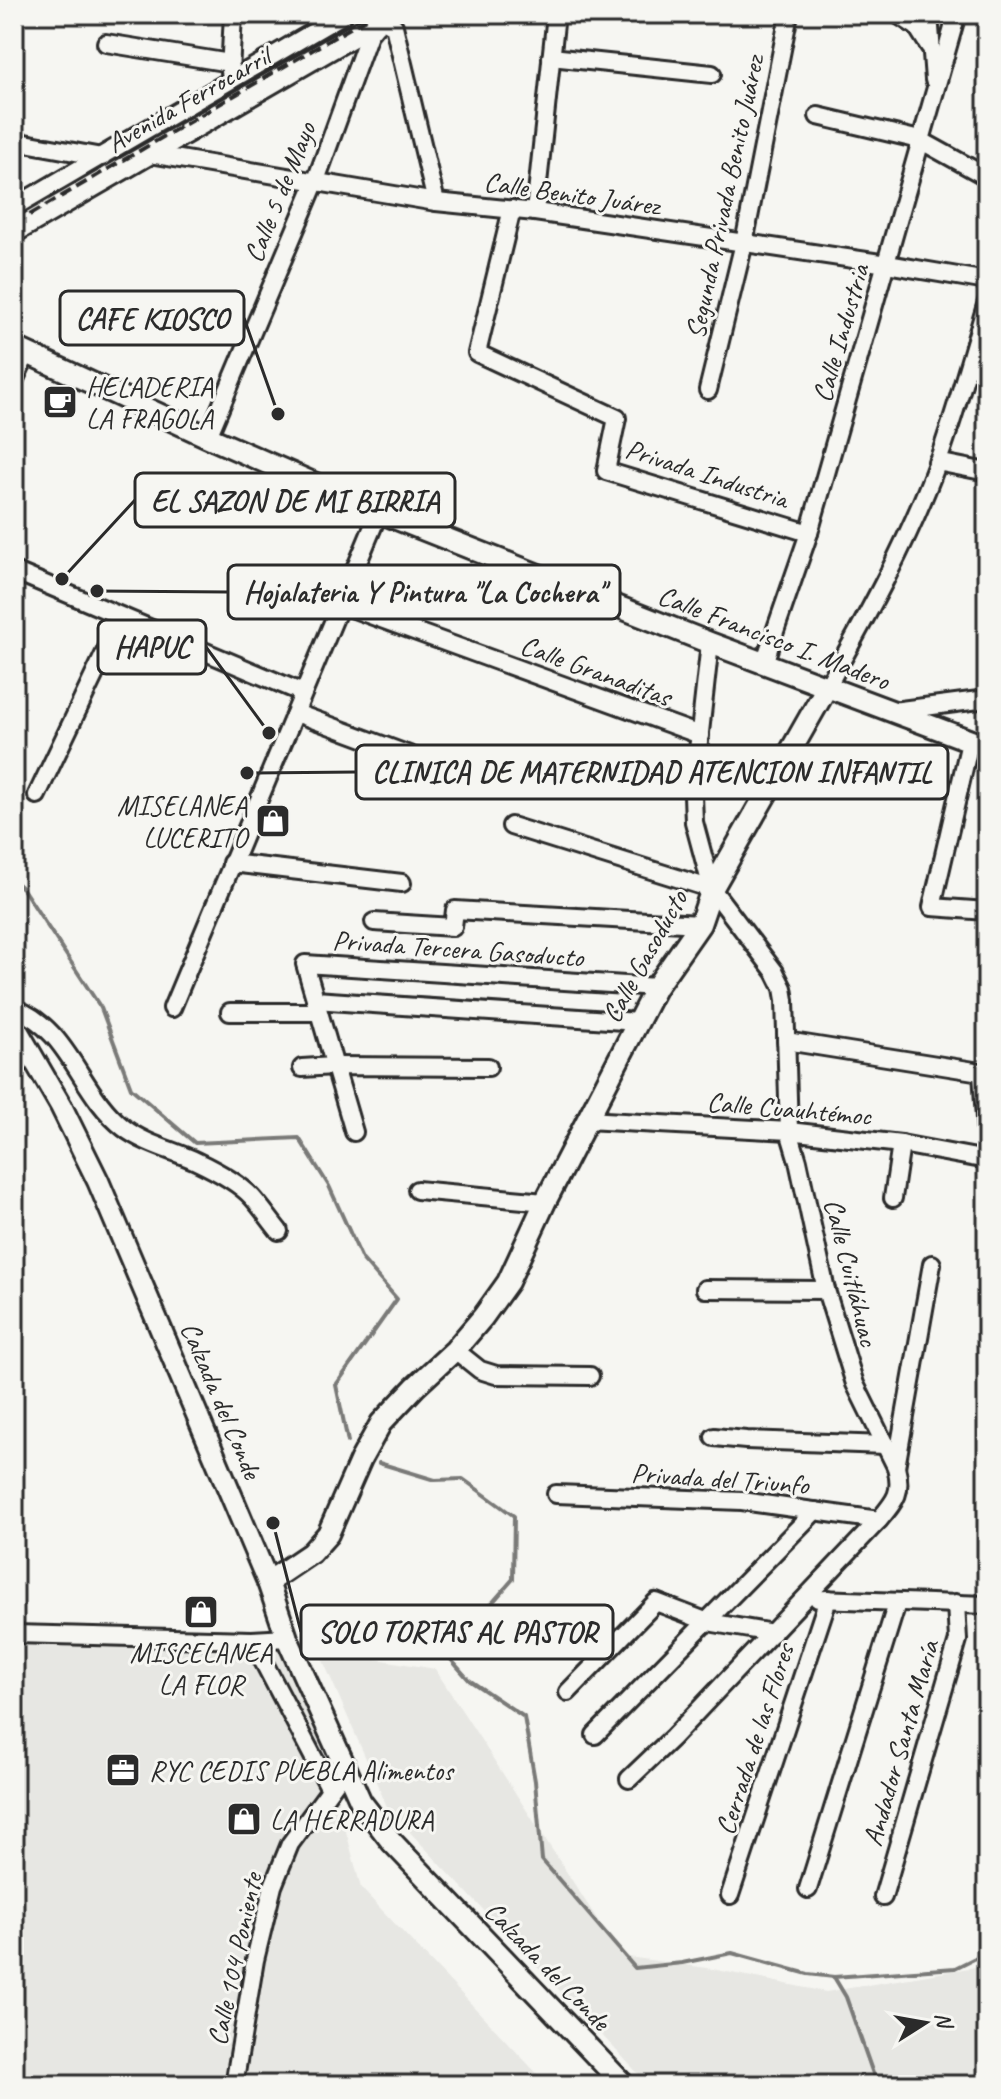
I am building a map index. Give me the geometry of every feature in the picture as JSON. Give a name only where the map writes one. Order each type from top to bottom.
[{"type":"street","points":[[230,81],[233,14]]},
{"type":"street","points":[[14,207],[344,14]]},
{"type":"street","points":[[535,212],[556,14]]},
{"type":"street","name":"Segunda Privada Benito Juárez","points":[[708,390],[744,243],[789,14]]},
{"type":"street","points":[[897,14],[917,27],[931,48]]},
{"type":"street","points":[[929,14],[935,90]]},
{"type":"street","name":"Calle Industria","points":[[764,663],[809,533],[957,14]]},
{"type":"street","points":[[385,16],[394,26],[436,202]]},
{"type":"street","name":"Avenida Ferrocarril","points":[[14,232],[385,16]]},
{"type":"street","name":"Calle 5 de Mayo","points":[[208,437],[315,183],[369,34],[385,16]]},
{"type":"street","points":[[106,43],[230,63]]},
{"type":"street","points":[[551,57],[712,74]]},
{"type":"street","points":[[818,116],[920,140],[987,177]]},
{"type":"street","points":[[14,141],[102,157]]},
{"type":"street","name":"Calle Benito Juárez","points":[[150,154],[436,202],[535,212],[987,281]]},
{"type":"street","name":"Privada Industria","points":[[512,209],[477,353],[617,418],[606,471],[809,533]]},
{"type":"street","name":"Calle Gasoducto","points":[[268,1582],[311,1553],[328,1534],[361,1459],[381,1423],[455,1350],[508,1282],[586,1120],[656,987],[700,924],[712,889],[827,687],[900,550],[937,462],[987,302]]},
{"type":"street","points":[[14,381],[20,350]]},
{"type":"street","name":"Calle Francisco I. Madero","points":[[20,350],[379,512],[710,643],[978,744]]},
{"type":"street","points":[[937,462],[987,472]]},
{"type":"street","points":[[172,1008],[379,512]]},
{"type":"street","points":[[14,571],[303,693]]},
{"type":"street","name":"Calle Granaditas","points":[[340,604],[700,735]]},
{"type":"street","points":[[37,795],[122,617]]},
{"type":"street","points":[[710,643],[693,795],[694,822],[712,889]]},
{"type":"street","points":[[889,712],[987,699]]},
{"type":"street","points":[[296,713],[439,766]]},
{"type":"street","points":[[978,744],[932,907],[987,911]]},
{"type":"street","points":[[511,826],[712,889]]},
{"type":"street","points":[[231,863],[402,883]]},
{"type":"street","name":"Calle Cuitláhuac","points":[[712,889],[775,972],[783,988],[789,1131],[826,1290],[855,1384],[896,1467]]},
{"type":"street","points":[[374,922],[453,927],[455,910],[700,924]]},
{"type":"street","name":"Privada Tercera Gasoducto","points":[[317,1006],[305,964],[656,987]]},
{"type":"street","points":[[317,1006],[354,1132]]},
{"type":"street","points":[[230,1012],[317,1006],[638,1022]]},
{"type":"street","points":[[14,1008],[38,1021],[60,1041],[101,1103],[123,1127],[152,1144],[219,1173],[250,1195],[279,1231]]},
{"type":"street","name":"Calzada del Conde","points":[[14,1025],[61,1106],[98,1181],[268,1582],[287,1638],[361,1802],[392,1842],[624,2085]]},
{"type":"street","points":[[786,1041],[985,1072],[987,1151]]},
{"type":"street","points":[[302,1068],[488,1067]]},
{"type":"street","name":"Calle Cuauhtémoc","points":[[586,1120],[789,1131],[901,1144],[987,1160]]},
{"type":"street","points":[[893,1198],[901,1144]]},
{"type":"street","points":[[417,1190],[545,1202]]},
{"type":"street","points":[[629,1779],[773,1633],[895,1501],[899,1490],[896,1467],[932,1264]]},
{"type":"street","points":[[705,1289],[826,1290]]},
{"type":"street","points":[[455,1350],[480,1370],[496,1375],[590,1376]]},
{"type":"street","points":[[714,1437],[886,1445]]},
{"type":"street","name":"Privada del Triunfo","points":[[556,1494],[742,1501],[879,1520]]},
{"type":"street","points":[[595,1735],[815,1511]]},
{"type":"street","points":[[804,1598],[987,1605]]},
{"type":"street","name":"Cerrada de las Flores","points":[[730,1895],[828,1599]]},
{"type":"street","points":[[568,1692],[656,1602],[708,1622],[773,1633]]},
{"type":"street","points":[[808,1889],[897,1603]]},
{"type":"street","name":"Andador Santa María","points":[[883,1897],[958,1640],[956,1603]]},
{"type":"street","points":[[14,1634],[252,1640],[287,1638]]},
{"type":"street","points":[[252,1640],[330,1789]]},
{"type":"street","name":"Calle 104 Poniente","points":[[234,2085],[255,1960],[273,1886],[290,1844],[346,1768]]},
{"type":"shaded area","points":[[14,1640],[288,1646],[333,1782],[361,1888],[548,2085],[14,2085]]},
{"type":"shaded area","points":[[318,1649],[435,1669],[621,1956],[707,1968],[826,1992],[987,1965],[987,2085],[649,2085],[388,1809]]},
{"type":"waterway","points":[[14,881],[23,889],[101,1008],[131,1088],[195,1143],[299,1138],[329,1186],[362,1259],[397,1299],[336,1385],[348,1442]]},
{"type":"waterway","points":[[379,1463],[435,1480],[463,1479],[514,1516],[513,1579],[447,1655],[469,1680],[524,1717],[535,1781],[542,1860],[635,1968],[732,1953],[808,1974],[834,1977],[955,1968],[987,1952]]},
{"type":"waterway","points":[[834,1977],[846,1997],[877,2085]]},
{"type":"railway","points":[[14,224],[374,14]]},
{"type":"place","name":"HELADERIA LA FRAGOLA","points":[[60,402]]},
{"type":"place","name":"CAFE KIOSCO","points":[[278,414]]},
{"type":"place","name":"EL SAZON DE MI BIRRIA","points":[[62,579]]},
{"type":"place","name":"Hojalateria Y Pintura \"La Cochera\"","points":[[97,591]]},
{"type":"place","name":"HAPUC","points":[[269,733]]},
{"type":"place","name":"CLINICA DE MATERNIDAD ATENCION INFANTIL","points":[[247,773]]},
{"type":"place","name":"MISELANEA LUCERITO","points":[[273,821]]},
{"type":"place","name":"SOLO TORTAS AL PASTOR","points":[[273,1523]]},
{"type":"place","name":"MISCELANEA LA FLOR","points":[[201,1612]]},
{"type":"place","name":"RYC CEDIS PUEBLA Alimentos","points":[[123,1770]]},
{"type":"place","name":"LA HERRADURA","points":[[244,1819]]}]
